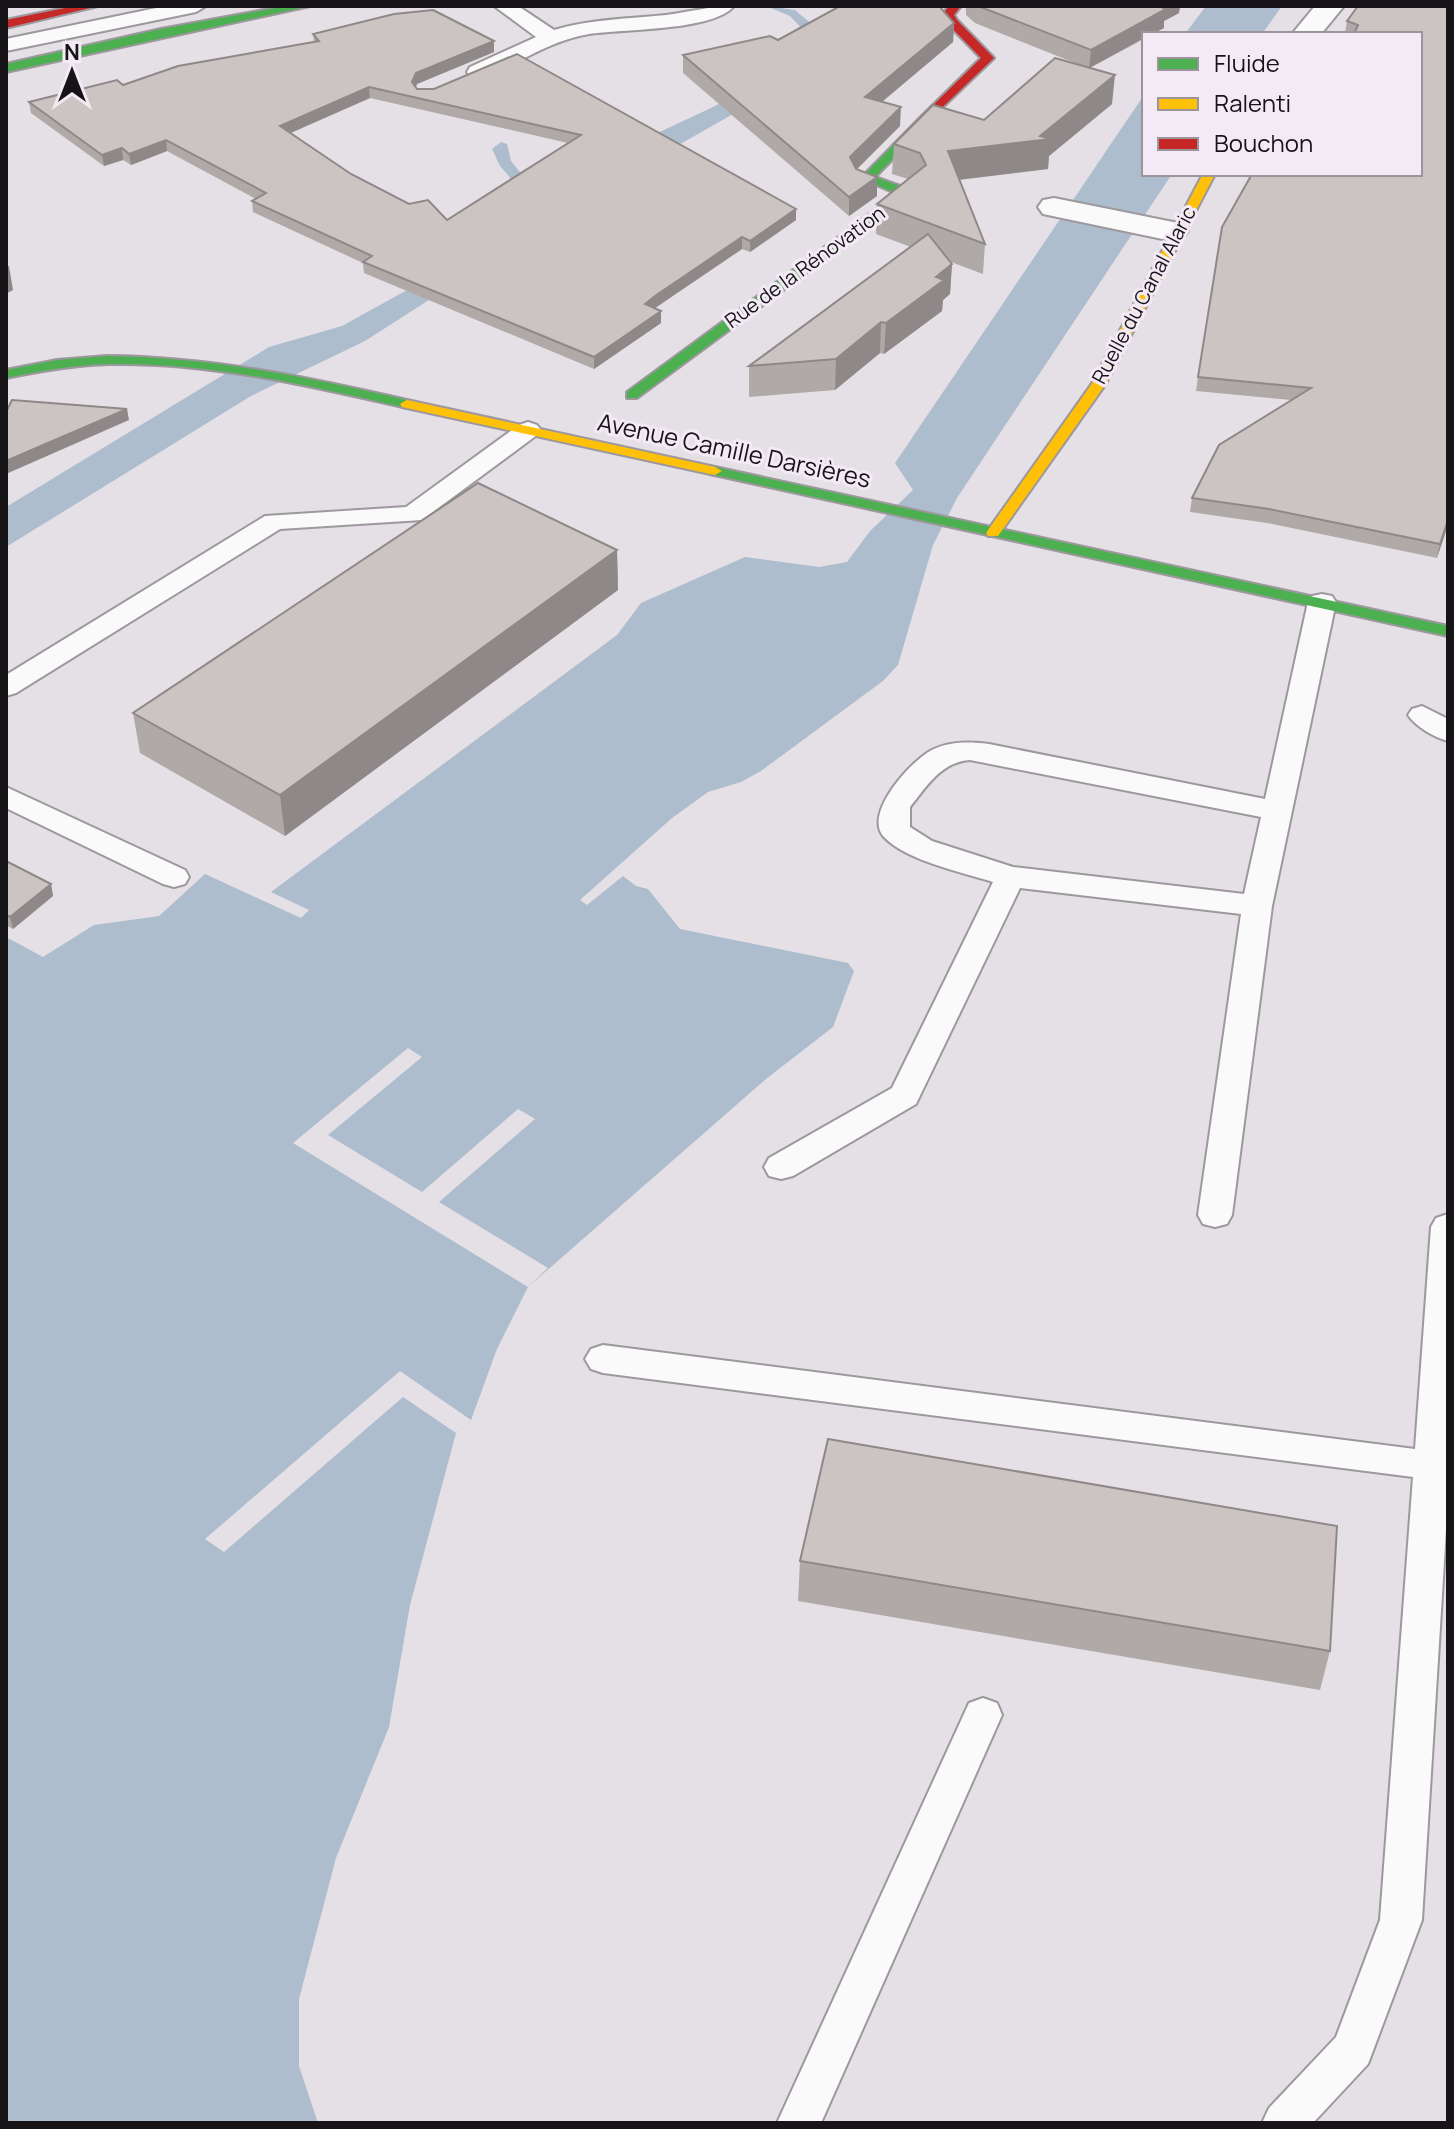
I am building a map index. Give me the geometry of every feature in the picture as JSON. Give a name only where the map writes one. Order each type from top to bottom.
[{"type":"main road","points":[[6,24],[92,6]]},
{"type":"main road","points":[[6,68],[161,33],[304,6]]},
{"type":"main road","name":"Rue de la Rénovation","points":[[632,395],[906,193],[867,178],[988,58],[984,50],[952,24],[948,15],[955,6]]},
{"type":"main road","name":"Ruelle du Canal Alaric","points":[[993,533],[1062,441],[1111,363],[1164,229],[1207,176]]},
{"type":"main road","name":"Avenue Camille Darsières","points":[[6,374],[62,360],[129,355],[215,364],[1448,631]]},
{"type":"street","points":[[1308,32],[1330,6]]},
{"type":"street","points":[[1054,207],[1164,229]]},
{"type":"lane","points":[[6,45],[196,6]]},
{"type":"lane","points":[[504,6],[553,39]]},
{"type":"lane","points":[[464,77],[570,32],[697,16],[724,6]]},
{"type":"lane","points":[[6,687],[274,522],[413,514],[528,430]]},
{"type":"lane","points":[[1215,1215],[1257,906],[1322,602]]},
{"type":"lane","points":[[1422,715],[1448,732]]},
{"type":"lane","points":[[1257,906],[1010,877],[922,848],[895,831],[895,805],[939,755],[961,748],[1277,811]]},
{"type":"lane","points":[[6,796],[174,877]]},
{"type":"lane","points":[[781,1167],[905,1096],[1010,877]]},
{"type":"lane","points":[[1284,2123],[1353,2050],[1401,1920],[1448,1227]]},
{"type":"lane","points":[[603,1359],[1430,1465]]},
{"type":"lane","points":[[799,2123],[983,1715]]},
{"type":"water","points":[[766,6],[795,10],[841,49],[919,6],[944,6],[763,97],[610,184],[365,341],[251,396],[6,547],[6,507],[269,347],[342,326],[427,279],[519,188],[500,166],[492,149],[501,142],[507,144],[511,161],[523,176],[608,156],[711,108],[822,50],[790,16]]},
{"type":"water","points":[[1206,6],[1282,6],[1263,32],[1186,32]]},
{"type":"water","points":[[1142,98],[1142,176],[1171,176],[957,498],[933,545],[898,665],[883,681],[761,771],[741,782],[708,792],[672,818],[580,900],[587,905],[623,876],[636,886],[648,889],[680,929],[848,963],[854,971],[833,1027],[766,1079],[528,1287],[497,1349],[471,1420],[456,1433],[410,1605],[389,1727],[336,1858],[299,1999],[299,2066],[318,2123],[6,2123],[6,937],[43,957],[94,925],[159,916],[205,874],[301,918],[309,910],[271,892],[617,635],[641,603],[745,557],[819,567],[847,562],[870,531],[913,490],[895,463]]},
{"type":"pier","points":[[408,1048],[422,1057],[328,1135],[422,1192],[518,1109],[535,1119],[439,1202],[548,1268],[528,1287],[293,1143]]},
{"type":"pier","points":[[400,1371],[471,1420],[456,1433],[403,1397],[224,1552],[205,1539]]},
{"type":"building","points":[[840,6],[939,6],[954,23],[865,97],[901,107],[850,157],[856,169],[877,177],[849,197],[683,55],[770,36],[778,40]]},
{"type":"building","points":[[978,6],[1159,6],[1166,9],[1091,50]]},
{"type":"building","points":[[1358,6],[1448,6],[1448,520],[1440,544],[1269,509],[1192,498],[1219,445],[1311,388],[1198,377],[1222,227],[1251,176],[1422,176],[1422,32],[1355,32],[1358,25],[1347,21]]},
{"type":"building","points":[[433,10],[494,41],[416,73],[412,82],[417,89],[434,89],[517,54],[796,209],[750,241],[742,237],[655,296],[645,304],[661,311],[594,357],[363,262],[372,256],[252,201],[266,193],[166,140],[129,154],[122,148],[102,155],[29,102],[117,80],[123,85],[178,66],[319,41],[313,34],[394,14]],"holes":[[[369,87],[581,135],[447,220],[428,200],[409,204],[351,174],[280,126]]]},
{"type":"building","points":[[1055,58],[1115,75],[1040,136],[1051,139],[948,151],[985,244],[877,204],[926,165],[920,153],[894,144],[933,105],[984,120]]},
{"type":"building","points":[[928,234],[952,264],[936,277],[944,280],[886,323],[881,322],[836,359],[749,366]]},
{"type":"building","points":[[12,400],[127,409],[6,461],[6,412]]},
{"type":"building","points":[[478,483],[617,550],[280,795],[133,713]]},
{"type":"building","points":[[6,861],[51,884],[10,917],[6,915]]},
{"type":"building","points":[[828,1439],[1337,1526],[1330,1651],[800,1561]]},
{"type":"traffic: fast","points":[[6,68],[161,33],[304,6]]},
{"type":"traffic: fast","points":[[632,395],[906,193],[867,178],[926,119]]},
{"type":"traffic: fast","points":[[6,374],[57,364],[157,360],[257,372],[407,404]]},
{"type":"traffic: fast","points":[[715,471],[1448,631]]},
{"type":"traffic: slow","points":[[993,533],[1098,385],[1208,176]]},
{"type":"traffic: slow","points":[[407,404],[715,471]]},
{"type":"traffic: jam","points":[[6,24],[92,6]]},
{"type":"traffic: jam","points":[[926,119],[988,58],[952,22],[948,15],[955,6]]}]
